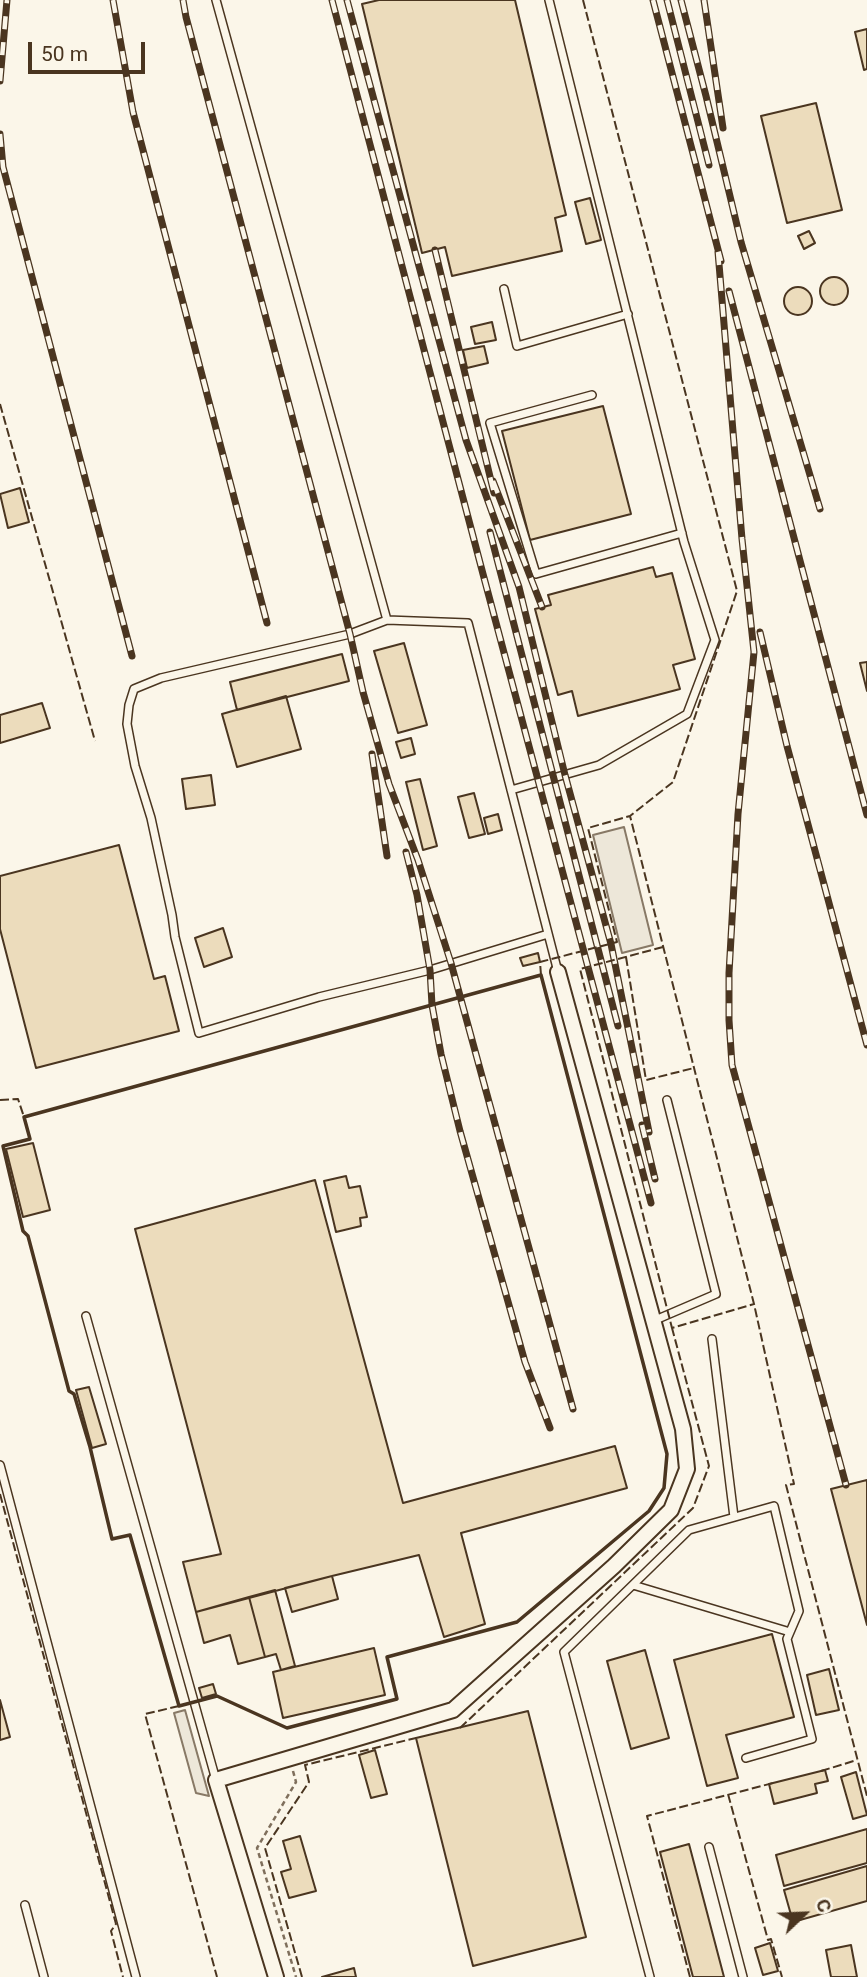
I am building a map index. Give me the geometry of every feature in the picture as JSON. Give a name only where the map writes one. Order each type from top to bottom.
[{"type":"street","points":[[275,1977],[216,1780],[453,1710],[614,1566],[671,1510],[687,1469],[683,1429],[558,972]]},
{"type":"lane","points":[[216,0],[387,620]]},
{"type":"lane","points":[[511,790],[599,765],[687,714],[715,640],[682,533],[549,0]]},
{"type":"lane","points":[[504,289],[517,346],[628,314]]},
{"type":"lane","points":[[593,394],[491,423],[536,574],[682,533]]},
{"type":"lane","points":[[548,934],[430,970],[319,998],[199,1033],[151,818],[135,766],[129,735],[129,705],[134,689],[161,678],[350,634],[387,620],[468,623],[558,972]]},
{"type":"lane","points":[[653,1321],[716,1294],[667,1100]]},
{"type":"lane","points":[[86,1316],[216,1780]]},
{"type":"lane","points":[[712,1339],[734,1517]]},
{"type":"lane","points":[[0,1465],[136,1977]]},
{"type":"lane","points":[[650,1977],[564,1652],[690,1530],[774,1506],[799,1611],[787,1639],[812,1740],[746,1758]]},
{"type":"lane","points":[[633,1585],[790,1632]]},
{"type":"lane","points":[[709,1847],[743,1977]]},
{"type":"lane","points":[[25,1905],[44,1977]]},
{"type":"path","points":[[289,1758],[296,1782],[257,1848],[296,1977]]},
{"type":"shaded area","points":[[624,827],[653,945],[622,953],[593,835]]},
{"type":"shaded area","points":[[185,1710],[209,1796],[196,1793],[174,1713]]},
{"type":"building","points":[[379,0],[515,0],[566,215],[555,218],[562,251],[452,276],[445,247],[422,253],[362,4]]},
{"type":"building","points":[[867,29],[867,69],[864,70],[855,32]]},
{"type":"building","points":[[816,103],[842,210],[787,223],[761,116]]},
{"type":"building","points":[[590,198],[601,240],[586,244],[575,202]]},
{"type":"building","points":[[809,231],[815,243],[804,249],[798,236]]},
{"type":"building","points":[[834,277],[844,281],[848,291],[844,301],[834,305],[824,301],[820,291],[824,281]]},
{"type":"building","points":[[798,287],[808,291],[812,301],[808,311],[798,315],[788,311],[784,301],[788,291]]},
{"type":"building","points":[[492,322],[496,340],[475,344],[471,327]]},
{"type":"building","points":[[484,346],[488,363],[467,368],[463,350]]},
{"type":"building","points":[[603,406],[631,514],[530,540],[502,431]]},
{"type":"building","points":[[20,488],[29,522],[8,528],[0,494]]},
{"type":"building","points":[[653,567],[656,577],[672,573],[695,659],[673,665],[680,689],[578,716],[572,691],[558,695],[535,609],[551,605],[548,595]]},
{"type":"building","points":[[404,643],[427,725],[398,733],[374,651]]},
{"type":"building","points":[[342,654],[349,681],[237,710],[230,682]]},
{"type":"building","points":[[867,662],[867,691],[860,663]]},
{"type":"building","points":[[286,696],[301,749],[237,767],[222,714]]},
{"type":"building","points":[[42,703],[50,728],[0,743],[0,715]]},
{"type":"building","points":[[411,738],[415,754],[401,758],[396,742]]},
{"type":"building","points":[[211,775],[215,805],[186,809],[182,779]]},
{"type":"building","points":[[420,779],[437,846],[423,850],[406,782]]},
{"type":"building","points":[[474,793],[485,834],[469,838],[458,797]]},
{"type":"building","points":[[498,814],[502,830],[488,834],[484,818]]},
{"type":"building","points":[[119,845],[154,979],[165,976],[179,1031],[36,1068],[0,929],[0,876]]},
{"type":"building","points":[[223,928],[232,957],[204,967],[195,938]]},
{"type":"building","points":[[538,953],[540,962],[523,966],[520,958]]},
{"type":"building","points":[[33,1143],[50,1210],[23,1217],[6,1149]]},
{"type":"building","points":[[346,1176],[349,1188],[360,1186],[367,1217],[360,1218],[361,1226],[336,1232],[324,1181]]},
{"type":"building","points":[[315,1180],[403,1503],[615,1446],[627,1488],[461,1533],[485,1624],[444,1637],[419,1555],[196,1612],[183,1562],[221,1554],[135,1229]]},
{"type":"building","points":[[89,1387],[106,1444],[92,1448],[76,1390]]},
{"type":"building","points":[[867,1480],[867,1625],[831,1489]]},
{"type":"building","points":[[332,1576],[338,1599],[292,1612],[285,1588]]},
{"type":"building","points":[[275,1590],[295,1666],[281,1670],[276,1654],[265,1657],[249,1597]]},
{"type":"building","points":[[249,1597],[265,1657],[238,1664],[230,1635],[204,1643],[196,1612]]},
{"type":"building","points":[[772,1634],[794,1717],[726,1735],[738,1778],[707,1786],[674,1660]]},
{"type":"building","points":[[374,1648],[385,1695],[283,1718],[273,1672]]},
{"type":"building","points":[[645,1650],[669,1738],[631,1749],[607,1661]]},
{"type":"building","points":[[829,1669],[839,1710],[816,1715],[807,1675]]},
{"type":"building","points":[[213,1684],[216,1694],[202,1698],[199,1688]]},
{"type":"building","points":[[0,1700],[10,1737],[0,1740]]},
{"type":"building","points":[[528,1711],[586,1937],[473,1966],[416,1738]]},
{"type":"building","points":[[375,1750],[387,1794],[371,1798],[359,1755]]},
{"type":"building","points":[[825,1770],[828,1781],[815,1784],[817,1793],[774,1804],[769,1784]]},
{"type":"building","points":[[856,1772],[867,1815],[853,1819],[841,1777]]},
{"type":"building","points":[[867,1829],[867,1863],[784,1886],[776,1855]]},
{"type":"building","points":[[300,1836],[316,1891],[289,1898],[281,1872],[291,1869],[283,1841]]},
{"type":"building","points":[[689,1844],[724,1977],[693,1977],[660,1852]]},
{"type":"building","points":[[867,1866],[867,1901],[793,1922],[784,1890]]},
{"type":"building","points":[[770,1943],[778,1971],[763,1975],[755,1948]]},
{"type":"building","points":[[851,1945],[857,1977],[831,1977],[826,1950]]},
{"type":"building","points":[[354,1968],[356,1977],[322,1977]]},
{"type":"railway","points":[[0,81],[7,0]]},
{"type":"railway","points":[[113,0],[133,112],[267,623]]},
{"type":"railway","points":[[183,0],[363,692],[389,784],[418,860],[451,963],[573,1409]]},
{"type":"railway","points":[[332,0],[651,1203]]},
{"type":"railway","points":[[347,0],[466,440],[519,587],[565,775],[611,944],[649,1132]]},
{"type":"railway","points":[[653,0],[721,261]]},
{"type":"railway","points":[[667,0],[709,165]]},
{"type":"railway","points":[[681,0],[741,242],[820,509]]},
{"type":"railway","points":[[704,0],[723,128]]},
{"type":"railway","points":[[0,134],[3,167],[132,656]]},
{"type":"railway","points":[[435,250],[494,493]]},
{"type":"railway","points":[[718,252],[754,652],[738,814],[729,973],[732,1065],[846,1485]]},
{"type":"railway","points":[[729,291],[867,815]]},
{"type":"railway","points":[[493,481],[542,607]]},
{"type":"railway","points":[[490,532],[618,1026]]},
{"type":"railway","points":[[760,632],[787,746],[867,1045]]},
{"type":"railway","points":[[372,754],[387,856]]},
{"type":"railway","points":[[406,852],[417,895],[430,970],[432,1005],[441,1054],[460,1131],[525,1362],[550,1428]]},
{"type":"railway","points":[[642,1125],[655,1179]]},
{"type":"fence","points":[[583,0],[737,591],[673,782],[630,816],[754,1304],[794,1484],[786,1485],[867,1796]]},
{"type":"fence","points":[[0,404],[95,741]]},
{"type":"fence","points":[[541,975],[540,962],[617,942],[588,828],[630,816]]},
{"type":"fence","points":[[663,947],[580,969],[672,1328],[754,1304]]},
{"type":"fence","points":[[626,957],[646,1080],[694,1068]]},
{"type":"fence","points":[[0,1100],[18,1099],[24,1117]]},
{"type":"fence","points":[[460,1728],[693,1508],[709,1466],[672,1328]]},
{"type":"fence","points":[[0,1494],[116,1924],[111,1931],[123,1977]]},
{"type":"fence","points":[[179,1706],[145,1714],[217,1977]]},
{"type":"fence","points":[[302,1977],[265,1848],[309,1782],[305,1765],[416,1738]]},
{"type":"fence","points":[[821,1771],[857,1760]]},
{"type":"fence","points":[[690,1977],[647,1816],[773,1783]]},
{"type":"fence","points":[[728,1794],[768,1940],[771,1939],[782,1977]]},
{"type":"wall","points":[[541,975],[667,1454],[664,1488],[649,1511],[517,1622],[387,1657],[397,1699],[287,1728],[217,1696],[179,1706],[130,1535],[112,1539],[90,1447],[74,1394],[69,1391],[28,1236],[23,1231],[3,1146],[30,1139],[24,1117],[541,975]]}]
